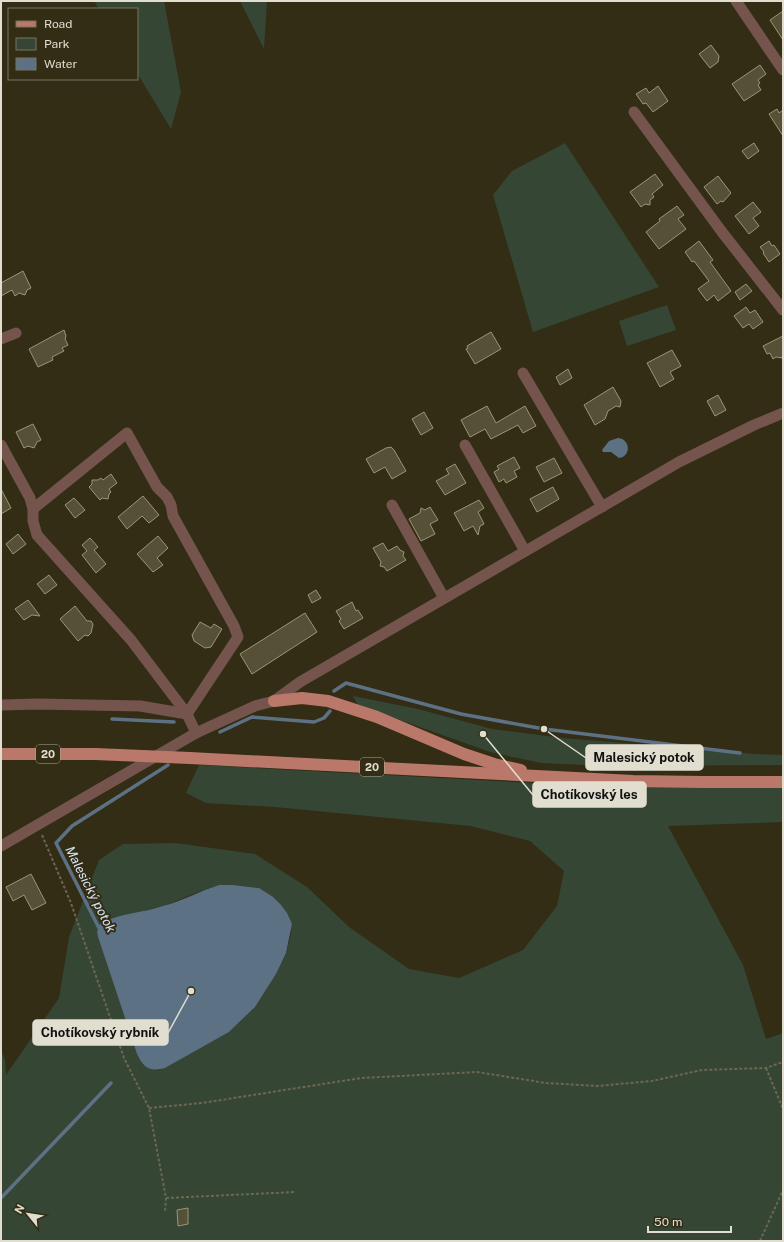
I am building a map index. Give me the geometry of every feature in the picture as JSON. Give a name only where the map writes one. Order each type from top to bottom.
[{"type":"main road","points":[[274,701],[302,698],[328,701],[377,717],[464,754],[494,764],[555,777]]},
{"type":"main road","name":"20","points":[[1,754],[95,754],[555,777],[702,782],[783,782]]},
{"type":"street","points":[[736,1],[783,70]]},
{"type":"street","points":[[634,112],[722,232],[783,310]]},
{"type":"street","points":[[1,339],[16,333]]},
{"type":"street","points":[[523,373],[602,507]]},
{"type":"street","points":[[1,846],[196,733],[255,706],[274,701],[300,682],[679,462],[754,425],[783,413]]},
{"type":"street","points":[[32,509],[127,432],[158,487],[166,495],[170,503],[173,516],[234,626],[238,637],[187,714]]},
{"type":"street","points":[[1,445],[30,498],[33,521],[37,535],[130,640],[187,714],[196,733]]},
{"type":"street","points":[[465,445],[525,551]]},
{"type":"street","points":[[392,505],[444,598]]},
{"type":"street","points":[[1,705],[38,704],[140,706],[187,714]]},
{"type":"path","points":[[38,825],[71,903],[124,1058],[149,1108],[166,1198],[165,1212]]},
{"type":"path","points":[[149,1108],[202,1103],[361,1078],[477,1072],[546,1083],[597,1086],[652,1080],[702,1070],[766,1068],[783,1062]]},
{"type":"path","points":[[766,1068],[783,1109]]},
{"type":"path","points":[[760,1241],[783,1190]]},
{"type":"path","points":[[166,1198],[295,1192]]},
{"type":"green space","points":[[94,1],[164,1],[181,92],[171,129],[138,75],[138,8],[98,8]]},
{"type":"green space","points":[[240,1],[267,1],[264,49]]},
{"type":"green space","points":[[565,143],[659,287],[533,332],[493,195],[512,171]]},
{"type":"green space","points":[[667,305],[676,330],[627,346],[619,321]]},
{"type":"green space","points":[[353,696],[418,709],[492,729],[563,738],[783,755],[783,765],[606,766],[541,763],[490,752],[358,705]]},
{"type":"green space","points":[[199,765],[605,787],[783,787],[783,822],[668,826],[743,965],[766,1039],[783,1033],[783,1241],[1,1241],[1,1049],[5,1060],[6,1075],[59,998],[69,937],[99,860],[123,844],[176,843],[255,854],[307,887],[349,927],[409,969],[459,978],[523,950],[557,906],[564,871],[530,841],[471,826],[275,807],[206,803],[186,793]],"holes":[[[219,885],[259,888],[292,924],[286,953],[276,974],[255,1007],[229,1032],[165,1068],[156,1070],[137,1054],[97,932],[109,919],[164,906]]]},
{"type":"water","points":[[618,438],[625,441],[627,445],[628,448],[626,455],[619,458],[611,452],[603,452],[602,450],[609,441]]},
{"type":"water","points":[[219,885],[259,888],[273,897],[281,905],[292,924],[286,953],[276,974],[255,1007],[229,1032],[165,1068],[148,1068],[142,1063],[137,1054],[98,937],[97,932],[100,924],[123,915],[170,904]]},
{"type":"building","points":[[783,11],[783,40],[770,20]]},
{"type":"building","points":[[711,45],[719,56],[718,62],[710,68],[699,54]]},
{"type":"building","points":[[760,65],[766,74],[758,80],[760,83],[758,85],[761,90],[744,101],[732,84]]},
{"type":"building","points":[[658,86],[668,101],[653,112],[646,103],[643,104],[636,94],[646,88],[649,93]]},
{"type":"building","points":[[777,109],[779,113],[783,110],[783,136],[769,114]]},
{"type":"building","points":[[754,143],[759,151],[748,159],[742,151]]},
{"type":"building","points":[[655,174],[663,185],[652,194],[654,197],[650,200],[650,205],[645,204],[641,207],[630,192]]},
{"type":"building","points":[[718,176],[731,193],[723,202],[721,201],[717,204],[704,187]]},
{"type":"building","points":[[753,202],[761,212],[753,218],[759,226],[749,234],[735,216]]},
{"type":"building","points":[[677,206],[684,215],[678,219],[686,229],[659,249],[646,232],[660,221],[659,219]]},
{"type":"building","points":[[699,241],[713,260],[710,262],[731,291],[718,301],[714,295],[707,301],[698,289],[709,281],[685,252]]},
{"type":"building","points":[[769,241],[772,246],[774,245],[780,254],[769,262],[760,247]]},
{"type":"building","points":[[23,271],[31,288],[27,290],[25,295],[19,293],[15,296],[12,290],[1,296],[1,283]]},
{"type":"building","points":[[746,284],[752,291],[740,300],[735,292]]},
{"type":"building","points":[[746,307],[750,313],[755,310],[763,322],[753,329],[749,324],[743,328],[734,316]]},
{"type":"building","points":[[64,330],[66,336],[65,339],[68,345],[62,348],[64,351],[52,357],[53,360],[38,367],[29,349]]},
{"type":"building","points":[[491,332],[501,349],[475,364],[466,349],[468,348],[467,346]]},
{"type":"building","points":[[783,336],[782,358],[776,357],[773,359],[770,353],[767,354],[763,346]]},
{"type":"building","points":[[672,350],[681,366],[670,372],[674,379],[660,387],[647,363]]},
{"type":"building","points":[[568,369],[572,378],[560,385],[556,377]]},
{"type":"building","points":[[613,387],[621,401],[620,407],[616,406],[608,411],[605,419],[595,425],[584,405]]},
{"type":"building","points":[[718,395],[726,410],[715,416],[707,401]]},
{"type":"building","points":[[487,406],[496,423],[525,406],[536,426],[523,433],[518,425],[491,439],[485,429],[470,437],[461,420]]},
{"type":"building","points":[[424,412],[433,428],[421,435],[412,419]]},
{"type":"building","points":[[33,424],[41,440],[37,442],[34,448],[28,446],[24,448],[16,432]]},
{"type":"building","points":[[391,447],[406,471],[392,479],[385,467],[374,473],[366,459],[386,448]]},
{"type":"building","points":[[514,457],[520,468],[514,471],[517,477],[506,483],[504,479],[499,482],[494,472],[499,469],[497,466]]},
{"type":"building","points":[[554,458],[562,473],[544,482],[536,467]]},
{"type":"building","points":[[455,464],[466,483],[445,495],[436,481],[449,474],[446,469]]},
{"type":"building","points":[[111,474],[117,483],[109,489],[111,492],[108,499],[102,498],[100,500],[89,487],[92,484],[92,480],[98,480],[101,478],[103,480]]},
{"type":"building","points":[[553,487],[559,499],[537,512],[530,499]]},
{"type":"building","points":[[1,489],[11,508],[1,514]]},
{"type":"building","points":[[143,496],[159,515],[149,523],[142,516],[127,529],[118,517]]},
{"type":"building","points":[[74,498],[85,510],[75,518],[65,505]]},
{"type":"building","points":[[479,500],[484,508],[478,512],[484,524],[480,526],[478,535],[473,526],[464,531],[454,513]]},
{"type":"building","points":[[430,507],[438,520],[430,524],[435,534],[421,541],[409,519],[420,513],[421,508],[425,510]]},
{"type":"building","points":[[18,534],[26,544],[13,554],[6,544]]},
{"type":"building","points":[[158,536],[168,548],[157,558],[163,565],[153,572],[137,554]]},
{"type":"building","points":[[90,538],[98,547],[94,550],[106,564],[96,573],[82,555],[87,551],[82,545]]},
{"type":"building","points":[[383,543],[388,551],[397,546],[404,552],[403,556],[406,560],[387,571],[384,567],[380,566],[381,562],[373,548]]},
{"type":"building","points":[[49,575],[57,585],[45,594],[37,584]]},
{"type":"building","points":[[316,590],[321,598],[312,603],[308,595]]},
{"type":"building","points":[[28,600],[40,616],[32,615],[24,620],[15,609]]},
{"type":"building","points":[[352,602],[356,611],[358,610],[363,618],[344,629],[339,621],[341,619],[336,611]]},
{"type":"building","points":[[75,606],[87,621],[91,621],[93,624],[91,633],[88,636],[85,635],[78,641],[60,619]]},
{"type":"building","points":[[305,613],[317,632],[252,674],[240,654]]},
{"type":"building","points":[[200,622],[211,628],[214,624],[222,629],[211,647],[205,648],[194,641],[192,635]]},
{"type":"building","points":[[31,874],[46,903],[32,910],[24,895],[13,901],[6,887]]},
{"type":"building","points":[[188,1208],[188,1224],[178,1226],[177,1210]]},
{"type":"waterway","name":"Malesický potok","points":[[334,691],[346,683],[461,714],[544,729],[740,753]]},
{"type":"waterway","name":"Malesický potok","points":[[220,732],[252,717],[314,722],[324,718],[330,711]]},
{"type":"waterway","points":[[112,719],[174,722]]},
{"type":"waterway","name":"Malesický potok","points":[[100,930],[56,843],[72,826],[168,765]]},
{"type":"waterway","points":[[1,1198],[111,1083]]},
{"type":"place","name":"Malesický potok","points":[[544,729]]},
{"type":"place","name":"Chotíkovský les","points":[[483,734]]},
{"type":"place","name":"Chotíkovský rybník","points":[[191,991]]}]
